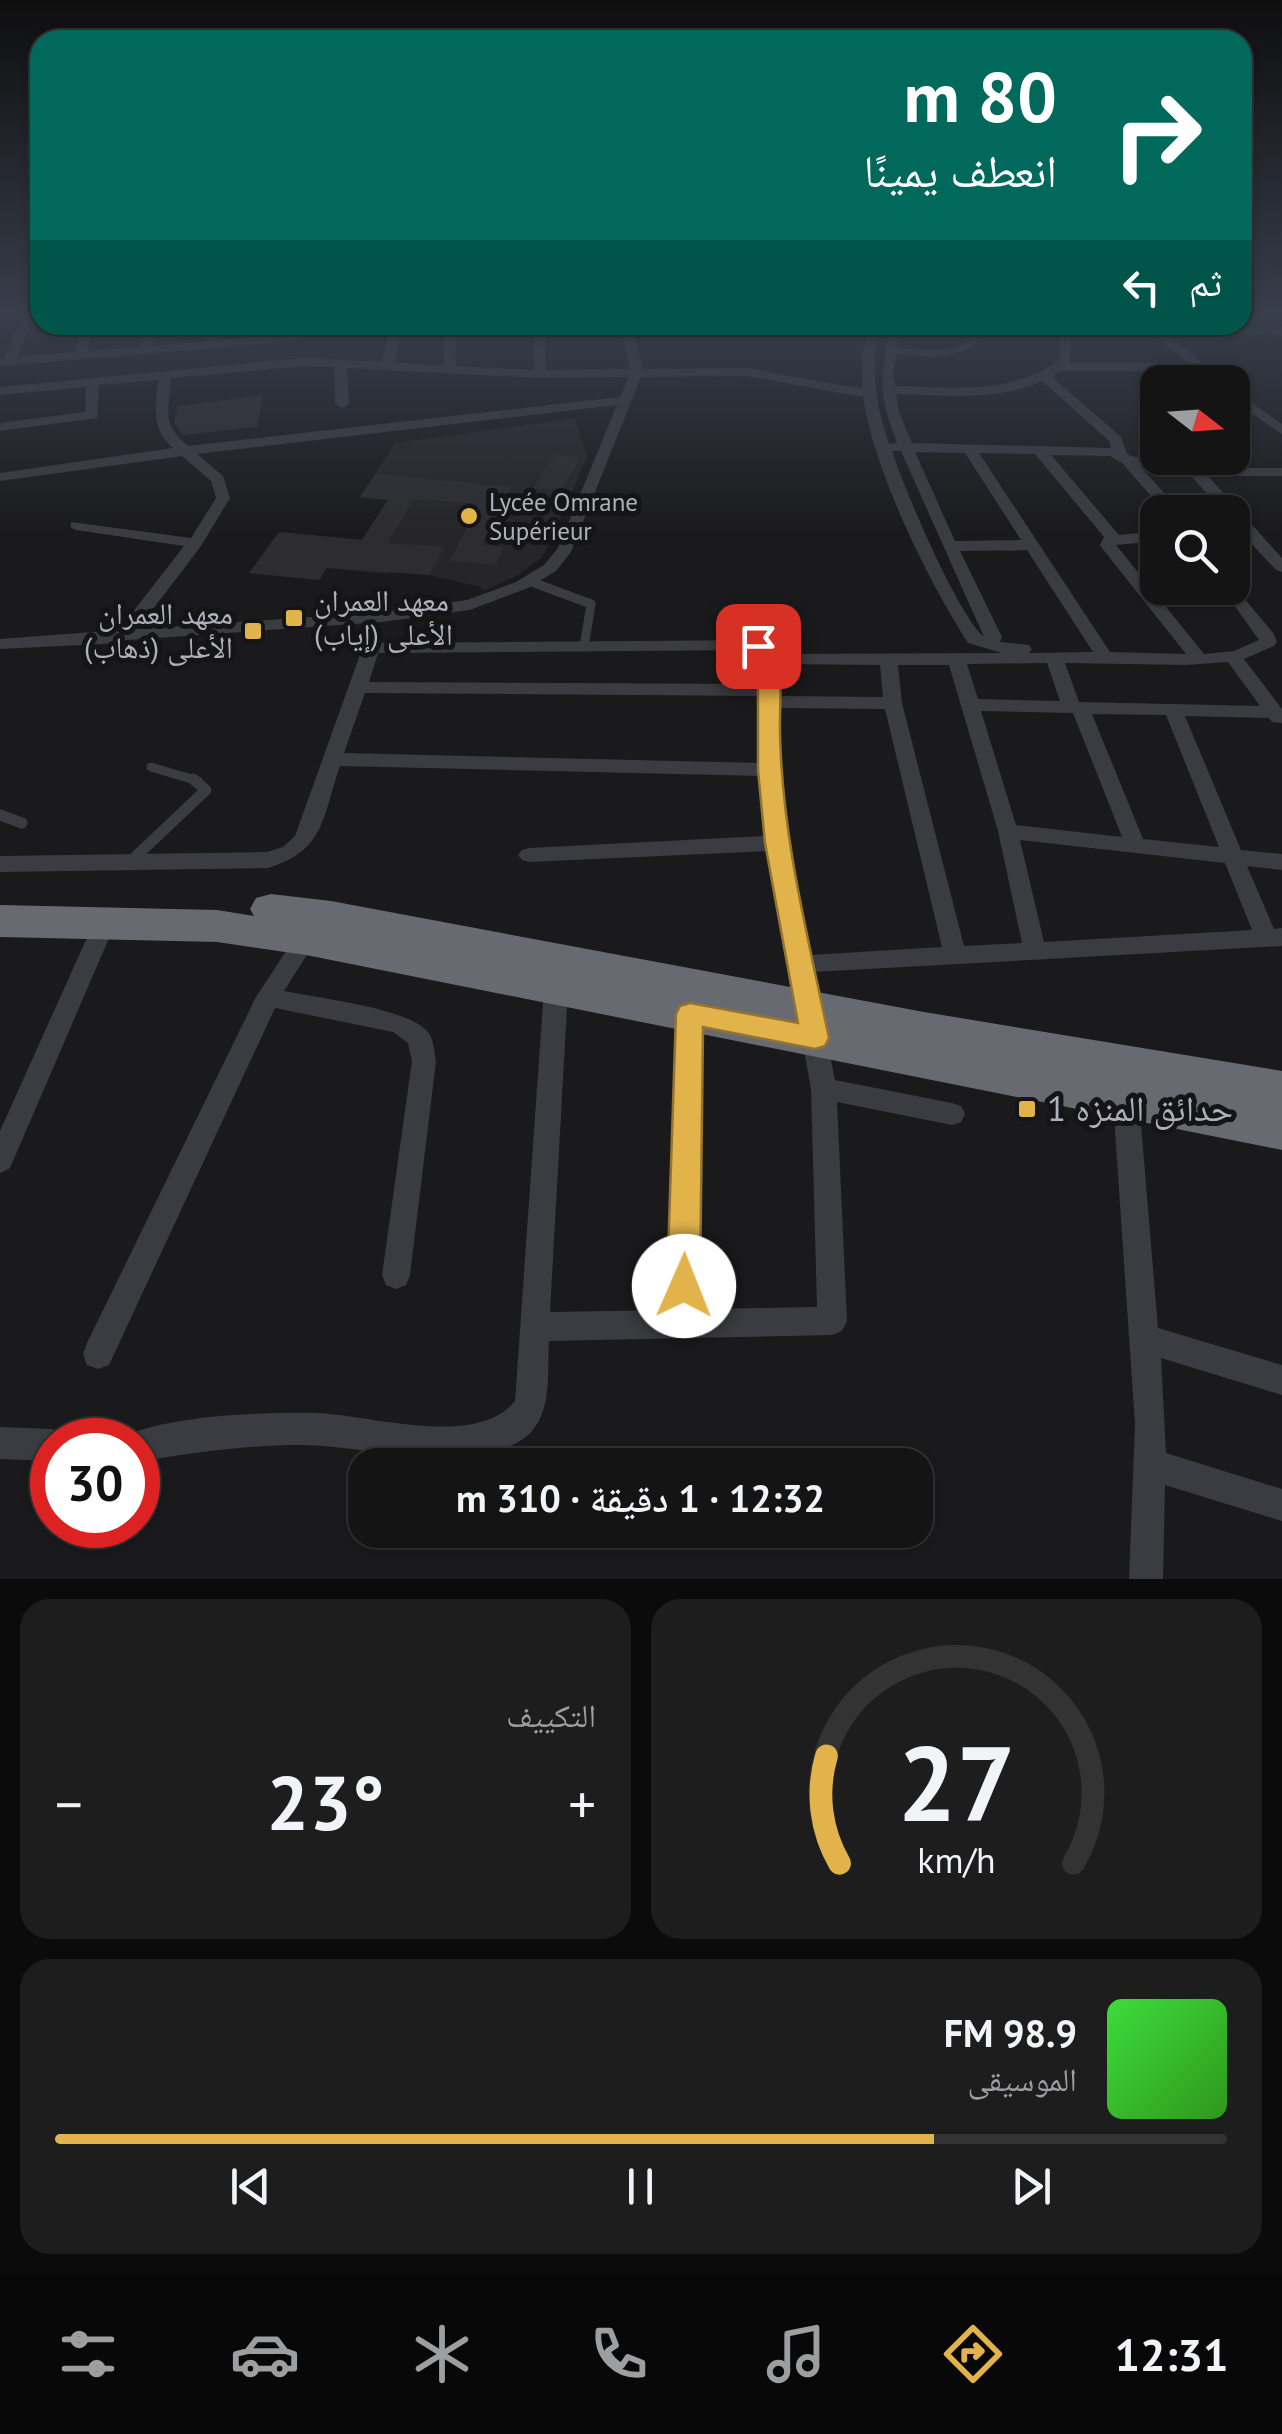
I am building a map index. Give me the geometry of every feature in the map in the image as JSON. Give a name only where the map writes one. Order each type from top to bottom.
[{"type":"highway","points":[[0,895],[232,904],[330,916],[809,1002],[1052,1054],[1282,1091]]},
{"type":"highway","points":[[0,920],[217,926],[306,939],[690,1014],[809,1002],[1126,1101],[1282,1129]]},
{"type":"street","points":[[0,391],[50,387]]},
{"type":"street","points":[[0,428],[92,414],[93,387]]},
{"type":"street","points":[[122,638],[195,543],[224,498],[218,479],[168,438],[161,423],[163,387]]},
{"type":"street","points":[[341,387],[342,404]]},
{"type":"street","points":[[0,644],[382,617],[470,605],[530,581],[550,568],[564,549],[631,387]]},
{"type":"street","points":[[828,387],[869,394]]},
{"type":"street","points":[[869,387],[885,448],[930,557],[974,639],[990,646],[1100,657]]},
{"type":"street","points":[[889,387],[904,447],[993,637],[990,646]]},
{"type":"street","points":[[889,390],[1011,387]]},
{"type":"street","points":[[1056,387],[1116,440],[1123,458],[1157,495]]},
{"type":"street","points":[[0,477],[184,451],[626,400]]},
{"type":"street","points":[[1250,407],[1282,430]]},
{"type":"street","points":[[968,447],[1100,657]]},
{"type":"street","points":[[885,448],[1039,450],[1140,461]]},
{"type":"street","points":[[1039,450],[1114,539]]},
{"type":"street","points":[[1250,472],[1281,472]]},
{"type":"street","points":[[1199,475],[1216,495]]},
{"type":"street","points":[[76,525],[195,543]]},
{"type":"street","points":[[1250,532],[1282,567]]},
{"type":"street","points":[[1140,537],[1114,539],[1108,545],[1198,658]]},
{"type":"street","points":[[950,546],[1033,545]]},
{"type":"street","points":[[768,660],[1232,656],[1258,650],[1268,642],[1242,605]]},
{"type":"street","points":[[0,864],[268,860],[290,852],[304,840],[382,617]]},
{"type":"street","points":[[372,648],[761,646],[768,660],[770,770],[777,843],[824,1089],[832,1321],[536,1328]]},
{"type":"street","points":[[1232,656],[1278,717]]},
{"type":"street","points":[[1055,660],[1134,844]]},
{"type":"street","points":[[889,661],[893,703],[954,956]]},
{"type":"street","points":[[957,661],[1008,831],[1035,950]]},
{"type":"street","points":[[358,687],[769,696],[893,703]]},
{"type":"street","points":[[970,704],[1278,717]]},
{"type":"street","points":[[809,1002],[954,956],[1274,937],[1234,856],[1174,711]]},
{"type":"street","points":[[332,759],[770,770]]},
{"type":"street","points":[[1008,831],[1282,862]]},
{"type":"street","points":[[529,855],[777,843]]},
{"type":"street","points":[[0,1161],[105,922]]},
{"type":"street","points":[[98,1354],[268,997],[306,939]]},
{"type":"street","points":[[160,1443],[263,1430],[334,1430],[450,1442],[484,1438],[525,1418],[530,1406],[536,1328],[556,989]]},
{"type":"street","points":[[268,997],[400,1024],[419,1038],[424,1061],[396,1275]]},
{"type":"street","points":[[683,1324],[690,1014]]},
{"type":"street","points":[[824,1089],[952,1114]]},
{"type":"street","points":[[1126,1101],[1152,1465],[1146,1579]]},
{"type":"street","points":[[1144,1338],[1282,1380]]},
{"type":"street","points":[[0,1442],[30,1443]]},
{"type":"street","points":[[1152,1465],[1282,1505]]},
{"type":"lane","points":[[530,581],[591,604],[584,646]]},
{"type":"lane","points":[[130,862],[206,790],[198,780],[151,768]]},
{"type":"lane","points":[[0,815],[22,823]]},
{"type":"shaded area","name":"Lycée Omrane Supérieur","points":[[575,418],[587,457],[542,557],[520,574],[484,591],[429,575],[390,571],[388,574],[327,568],[319,580],[249,573],[279,532],[362,540],[387,500],[360,497],[395,443]]},
{"type":"building","points":[[263,395],[257,427],[182,435],[174,422],[178,406]]},
{"type":"building","points":[[555,454],[580,458],[562,490],[533,488]]},
{"type":"building","points":[[376,474],[512,487],[482,545],[504,547],[496,565],[450,561],[478,504],[413,499],[388,543],[445,547],[429,575],[327,568],[319,580],[249,573],[279,532],[362,540],[388,500],[360,497]]},
{"type":"place","name":"Lycée Omrane Supérieur","points":[[469,516]]},
{"type":"place","name":"معهد العمران الأعلى (إياب)","points":[[294,618]]},
{"type":"place","name":"معهد العمران الأعلى (ذهاب)","points":[[253,631]]},
{"type":"place","name":"حدائق المنزه 1","points":[[1027,1109]]},
{"type":"route","points":[[684,1286],[690,1014],[815,1038],[777,843],[770,770],[768,660],[764,646],[758,646]]}]
